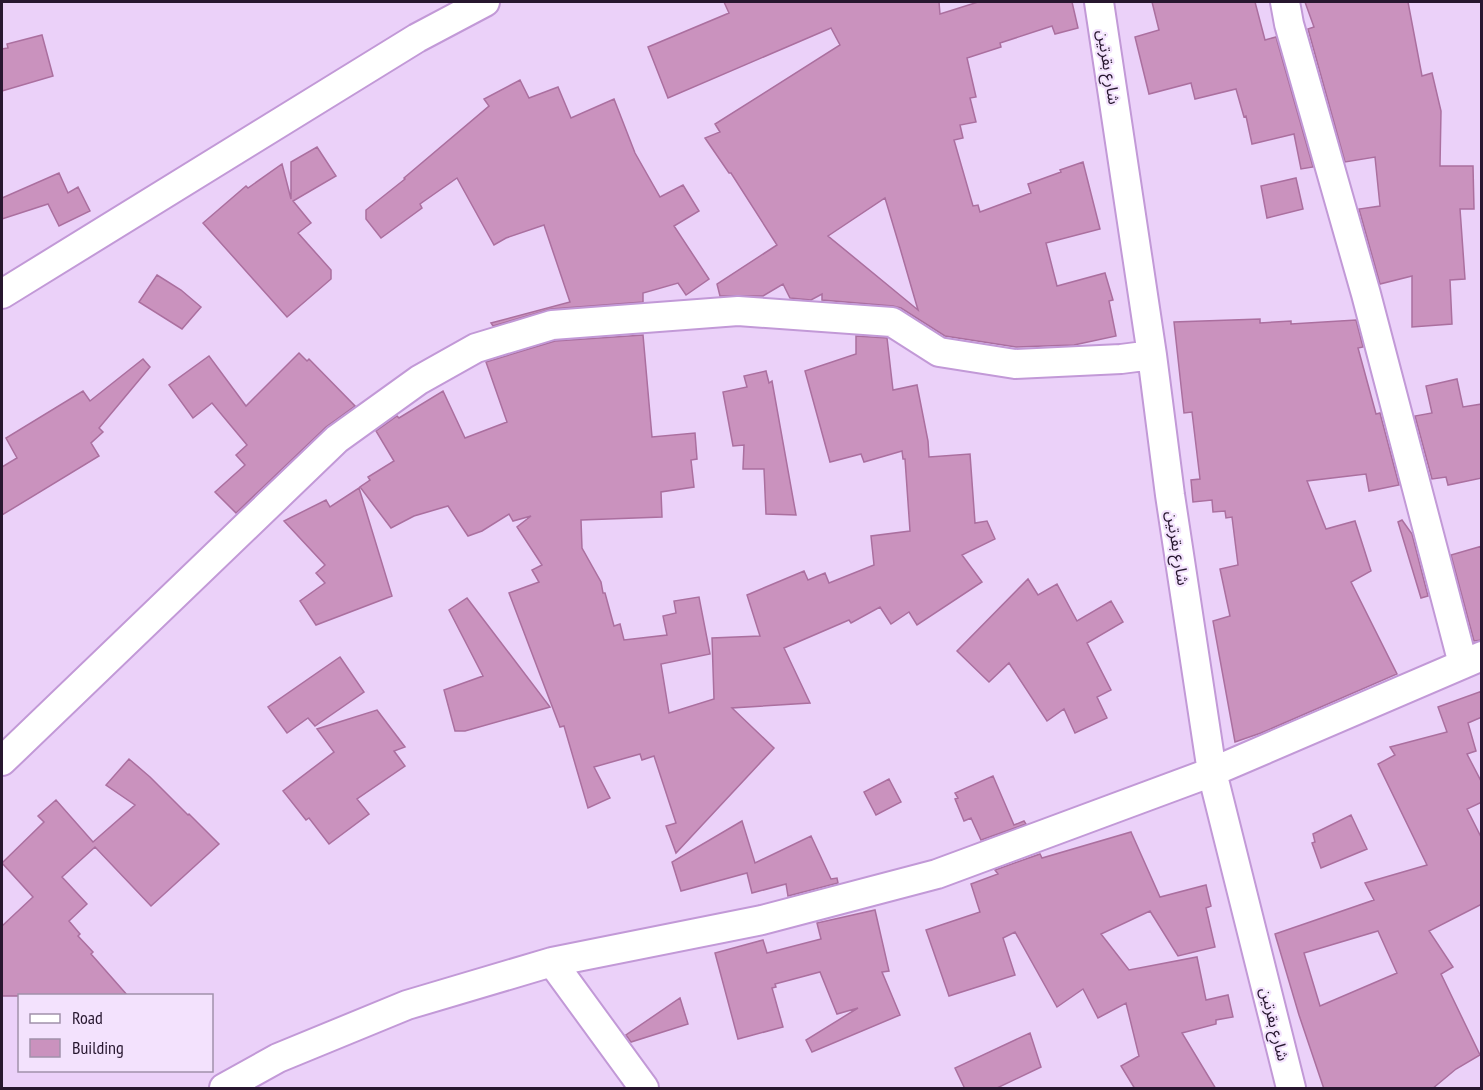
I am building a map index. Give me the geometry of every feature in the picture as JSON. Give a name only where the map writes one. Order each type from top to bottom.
[{"type":"street","points":[[2,294],[417,38],[485,2]]},
{"type":"street","name":"شارع بقرتين","points":[[1099,2],[1212,772],[1291,1089]]},
{"type":"street","points":[[225,1088],[278,1058],[407,1005],[552,962],[762,920],[937,874],[1212,772],[1472,659],[1289,24],[1285,2]]},
{"type":"street","points":[[2,761],[338,439],[419,380],[476,348],[552,325],[738,311],[892,322],[939,352],[1015,364],[1121,359],[1152,355]]},
{"type":"street","points":[[552,962],[644,1089]]},
{"type":"building","points":[[724,2],[939,2],[940,14],[978,2],[1072,2],[1078,28],[1055,34],[1052,26],[1000,43],[1001,47],[967,58],[976,97],[970,98],[976,122],[960,125],[963,138],[954,140],[973,206],[978,205],[980,212],[1031,193],[1028,184],[1083,162],[1100,229],[1046,243],[1057,286],[1105,273],[1113,300],[1109,301],[1116,336],[1074,345],[1016,347],[945,336],[901,308],[893,306],[822,300],[822,294],[811,300],[790,298],[783,284],[763,296],[720,296],[717,284],[777,245],[731,173],[705,138],[720,132],[715,124],[840,45],[831,28],[668,98],[648,47],[729,13]],"holes":[[[885,198],[918,310],[828,236]]]},
{"type":"building","points":[[1152,2],[1255,2],[1265,40],[1276,37],[1313,167],[1301,169],[1294,134],[1252,144],[1246,116],[1244,117],[1236,89],[1195,99],[1191,83],[1149,94],[1135,37],[1159,30]]},
{"type":"building","points":[[1305,2],[1408,2],[1422,76],[1432,73],[1441,111],[1440,166],[1473,166],[1474,209],[1460,209],[1465,279],[1450,280],[1452,324],[1412,327],[1412,276],[1380,284],[1359,209],[1380,206],[1375,157],[1345,162],[1308,29],[1314,27]]},
{"type":"building","points":[[42,35],[53,76],[2,91],[2,49],[8,48],[7,44]]},
{"type":"building","points":[[520,80],[529,98],[558,87],[571,118],[614,99],[635,153],[660,197],[683,185],[699,211],[674,226],[709,279],[686,295],[678,283],[643,293],[643,302],[551,309],[493,326],[491,323],[570,302],[544,225],[506,238],[494,245],[457,178],[420,204],[422,208],[381,238],[366,219],[366,210],[489,106],[484,99]]},
{"type":"building","points":[[317,147],[336,176],[293,201],[311,223],[298,233],[331,270],[331,279],[287,317],[203,223],[246,186],[248,188],[282,164],[291,199],[291,162]]},
{"type":"building","points":[[59,173],[68,193],[78,187],[90,211],[59,226],[48,204],[2,219],[2,198]]},
{"type":"building","points":[[1296,178],[1303,209],[1267,218],[1261,186]]},
{"type":"building","points":[[157,275],[181,290],[201,307],[182,329],[139,302]]},
{"type":"building","points":[[1260,319],[1260,323],[1291,321],[1291,324],[1356,320],[1363,347],[1358,348],[1376,414],[1380,413],[1399,485],[1369,491],[1366,474],[1307,481],[1326,529],[1355,521],[1371,571],[1351,582],[1397,674],[1235,742],[1213,621],[1230,616],[1220,569],[1238,565],[1232,517],[1226,518],[1225,511],[1213,512],[1212,500],[1193,502],[1191,480],[1200,479],[1192,412],[1184,413],[1174,322]]},
{"type":"building","points":[[643,335],[652,437],[695,433],[697,459],[691,460],[694,487],[661,492],[662,517],[581,520],[582,548],[601,582],[614,626],[620,624],[624,640],[667,635],[663,616],[676,613],[674,601],[699,597],[710,654],[661,664],[669,713],[714,699],[712,638],[760,636],[747,595],[804,571],[808,580],[825,573],[829,583],[874,565],[871,536],[910,531],[905,459],[903,459],[902,451],[864,462],[861,454],[830,462],[805,371],[856,354],[856,336],[887,338],[893,390],[917,385],[929,457],[970,454],[975,523],[987,521],[995,539],[962,555],[982,582],[917,625],[909,612],[891,624],[880,607],[851,623],[849,620],[784,648],[810,703],[732,708],[774,748],[676,853],[666,826],[676,823],[654,756],[642,760],[640,754],[594,767],[610,798],[588,808],[564,726],[560,727],[509,593],[539,582],[532,570],[542,565],[517,527],[531,516],[513,521],[509,514],[482,531],[468,536],[448,506],[414,516],[391,528],[360,487],[370,480],[368,477],[394,461],[376,431],[397,416],[399,418],[443,391],[465,438],[507,422],[486,362],[555,341]]},
{"type":"building","points":[[299,353],[307,361],[309,359],[355,406],[326,427],[236,513],[215,492],[245,465],[236,455],[247,445],[212,403],[193,418],[169,385],[209,356],[246,406]]},
{"type":"building","points":[[143,359],[150,367],[99,428],[103,432],[91,443],[99,456],[2,515],[2,467],[17,458],[6,438],[83,391],[90,401]]},
{"type":"building","points":[[766,371],[769,383],[772,381],[796,515],[766,514],[764,469],[743,469],[744,445],[733,446],[723,392],[747,387],[744,376]]},
{"type":"building","points":[[1457,379],[1463,407],[1482,404],[1482,478],[1448,485],[1446,477],[1432,479],[1415,416],[1432,413],[1426,386]]},
{"type":"building","points":[[359,488],[392,596],[316,625],[300,601],[325,583],[316,573],[325,565],[284,521],[326,500],[330,507]]},
{"type":"building","points":[[1402,520],[1412,534],[1428,596],[1421,598],[1398,522]]},
{"type":"building","points":[[1482,546],[1482,640],[1474,641],[1451,555]]},
{"type":"building","points":[[1028,579],[1038,595],[1057,584],[1077,621],[1111,601],[1123,622],[1087,643],[1111,690],[1097,697],[1107,718],[1075,733],[1064,709],[1047,721],[1009,663],[989,682],[957,651]]},
{"type":"building","points":[[467,598],[550,707],[465,731],[455,731],[444,690],[483,676],[449,610]]},
{"type":"building","points":[[340,657],[364,692],[315,726],[308,718],[287,733],[268,707]]},
{"type":"building","points":[[1482,691],[1482,717],[1468,723],[1476,751],[1467,754],[1482,783],[1482,802],[1467,809],[1482,839],[1482,904],[1429,931],[1453,967],[1441,974],[1480,1055],[1456,1069],[1432,1089],[1324,1089],[1275,934],[1374,900],[1365,883],[1427,865],[1378,764],[1395,755],[1390,747],[1447,732],[1438,707]],"holes":[[[1378,931],[1397,973],[1320,1006],[1304,953]]]},
{"type":"building","points":[[377,710],[405,747],[394,751],[405,766],[357,799],[369,814],[329,844],[309,818],[306,820],[283,791],[334,752],[317,729]]},
{"type":"building","points":[[129,759],[219,844],[151,906],[95,847],[62,877],[87,904],[69,921],[80,934],[78,936],[93,952],[91,954],[126,994],[2,996],[2,926],[33,897],[2,863],[44,822],[38,816],[56,800],[93,842],[135,805],[106,785]]},
{"type":"building","points":[[993,776],[1014,825],[1024,821],[1026,824],[981,840],[971,818],[964,821],[955,799],[958,798],[955,793]]},
{"type":"building","points":[[889,779],[901,802],[876,815],[864,792]]},
{"type":"building","points":[[1351,815],[1367,849],[1321,868],[1312,843],[1315,842],[1313,834]]},
{"type":"building","points":[[742,821],[755,863],[811,836],[831,879],[837,878],[838,883],[788,896],[786,884],[752,893],[747,873],[681,891],[672,862]]},
{"type":"building","points":[[1131,832],[1160,897],[1206,885],[1211,906],[1206,908],[1215,947],[1178,956],[1150,911],[1101,934],[1129,970],[1197,957],[1206,1000],[1228,995],[1233,1017],[1216,1020],[1216,1024],[1182,1033],[1216,1089],[1135,1089],[1121,1066],[1139,1056],[1126,1003],[1098,1018],[1083,989],[1057,1007],[1015,932],[1003,938],[1015,975],[949,996],[926,930],[980,912],[971,884],[998,874],[995,870],[1040,854],[1042,858]]},
{"type":"building","points":[[875,910],[889,971],[882,972],[900,1015],[812,1052],[806,1040],[858,1008],[837,1014],[820,972],[775,984],[776,987],[772,988],[783,1027],[738,1039],[715,953],[763,940],[767,953],[821,939],[817,923]]},
{"type":"building","points":[[680,998],[688,1024],[631,1042],[626,1035]]},
{"type":"building","points":[[1030,1033],[1041,1067],[995,1089],[965,1089],[955,1068]]}]
